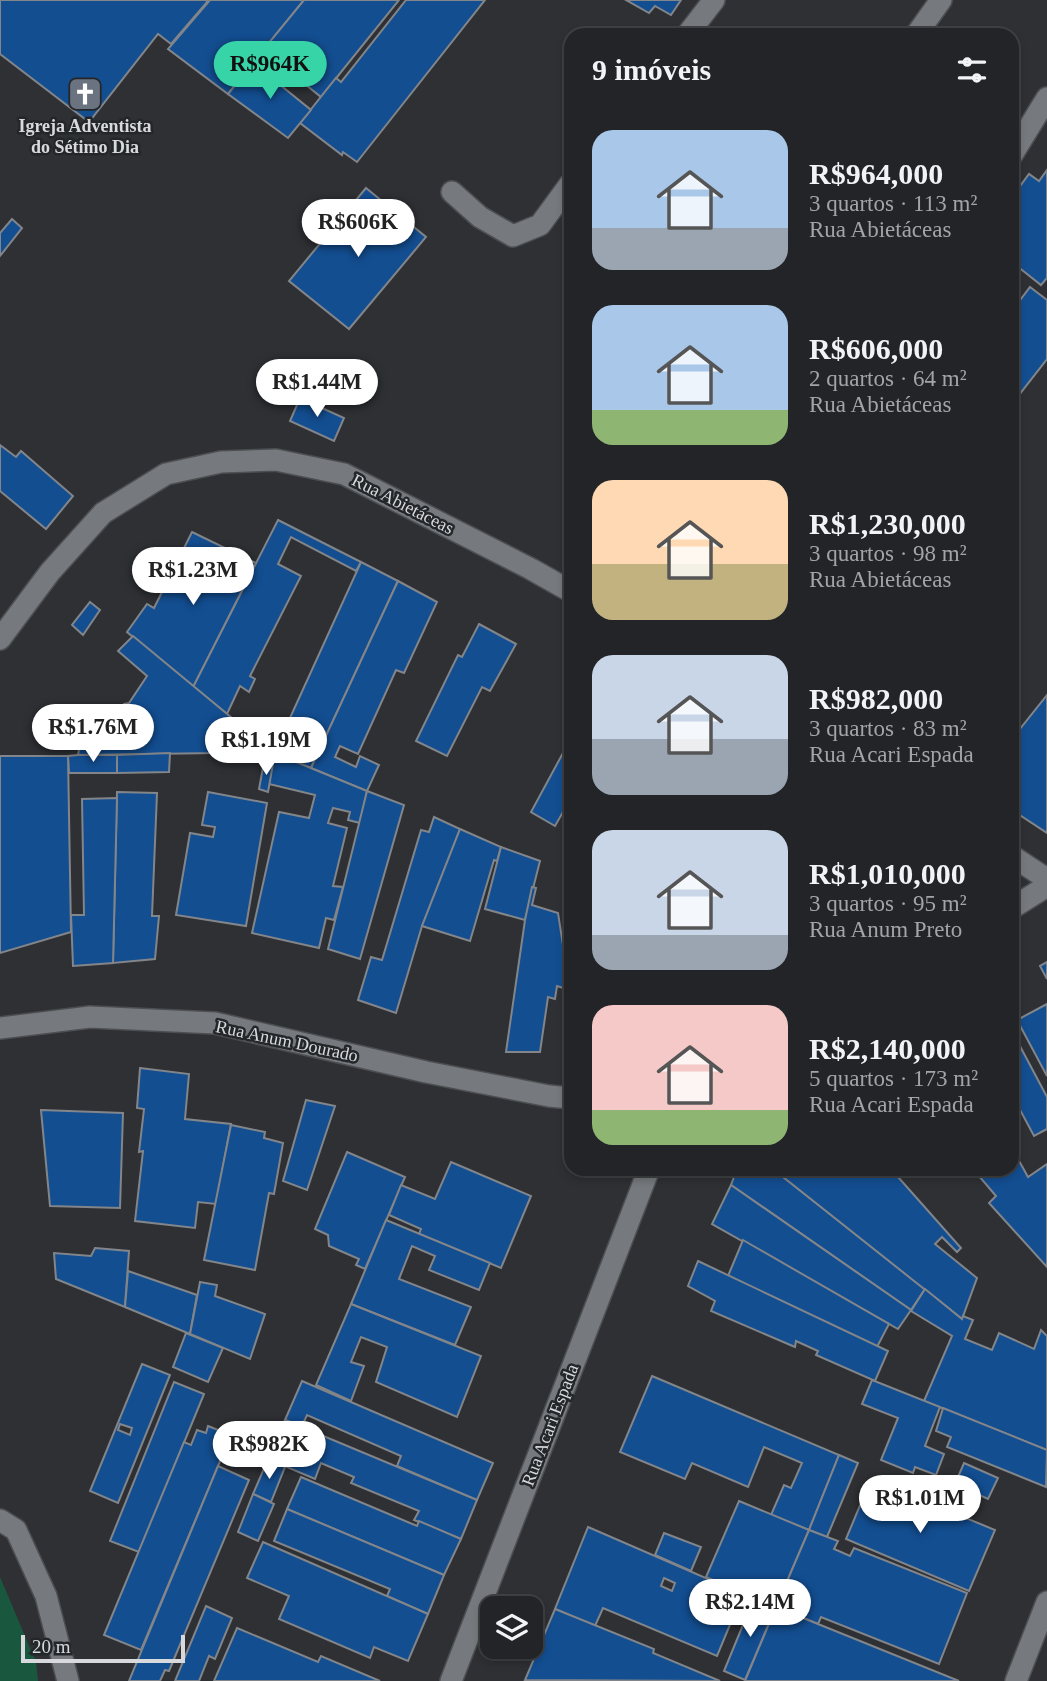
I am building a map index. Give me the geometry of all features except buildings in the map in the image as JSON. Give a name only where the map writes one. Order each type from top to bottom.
[{"type":"street","points":[[693,28],[715,0]]},
{"type":"street","points":[[921,28],[941,0]]},
{"type":"street","points":[[1019,144],[1047,98]]},
{"type":"street","points":[[452,192],[480,217],[513,236],[540,225],[564,192]]},
{"type":"street","name":"Rua Abietáceas","points":[[0,639],[50,572],[103,513],[166,474],[221,462],[275,460],[344,474],[564,588]]},
{"type":"street","points":[[1019,860],[1047,878]]},
{"type":"street","points":[[1019,904],[1047,886]]},
{"type":"street","name":"Rua Anum Dourado","points":[[0,1028],[90,1017],[215,1023],[426,1072],[564,1097]]},
{"type":"street","name":"Rua Acari Espada","points":[[451,1681],[646,1176]]},
{"type":"street","points":[[0,1520],[16,1530],[46,1596],[68,1681]]},
{"type":"street","points":[[1016,1681],[1047,1602]]},
{"type":"green space","points":[[0,1577],[36,1662],[38,1681],[0,1681]]},
{"type":"place","name":"Igreja Adventista do Sétimo Dia","points":[[85,94]]}]
